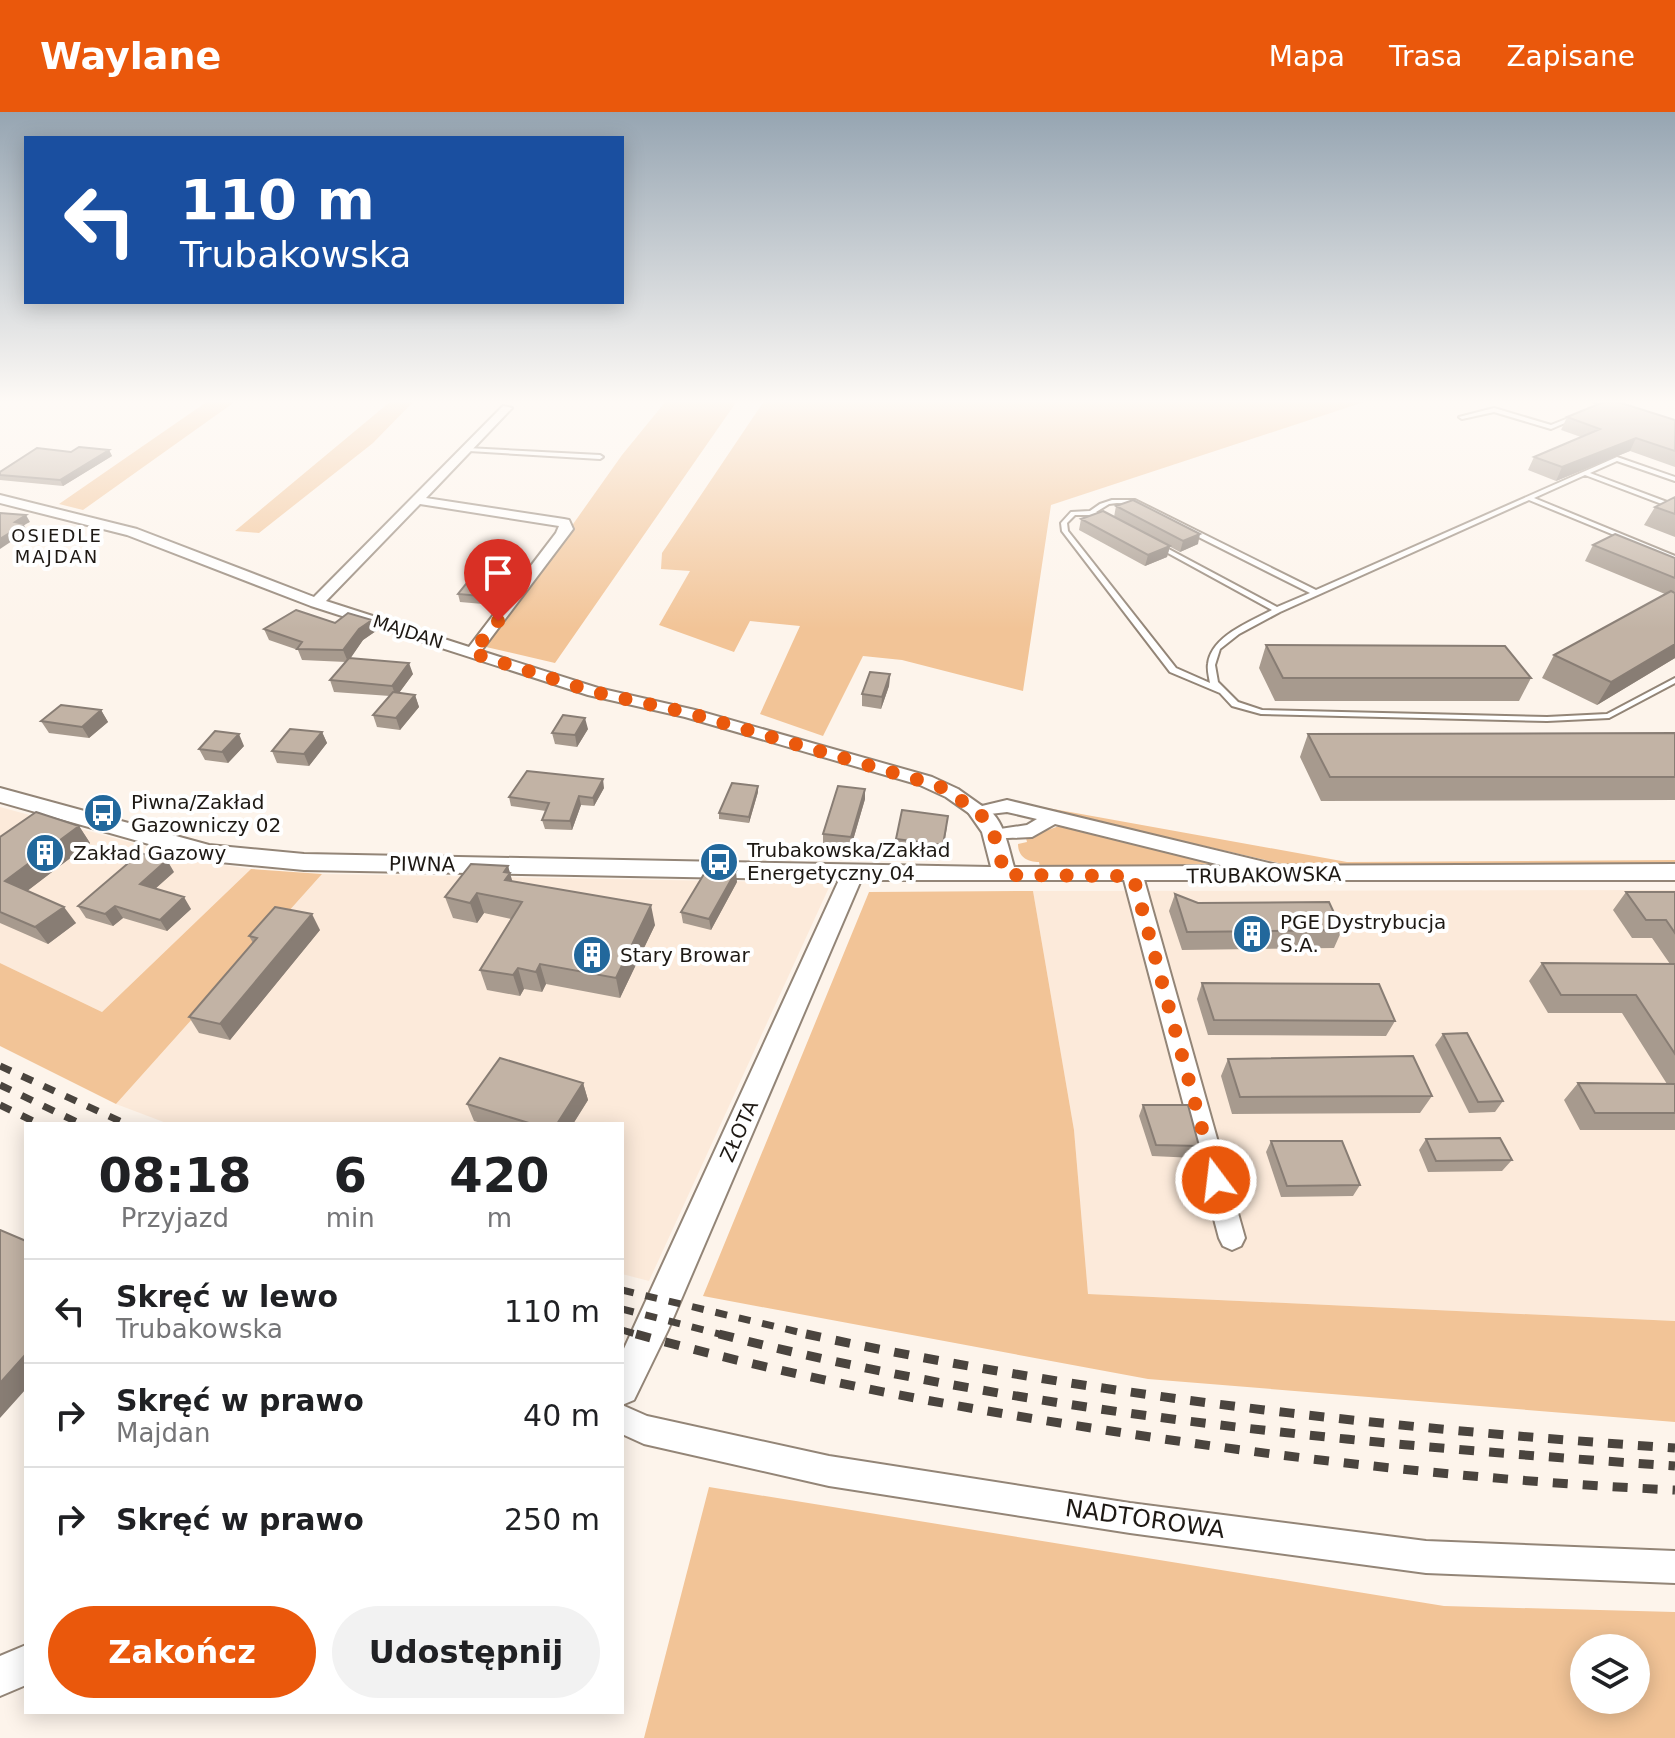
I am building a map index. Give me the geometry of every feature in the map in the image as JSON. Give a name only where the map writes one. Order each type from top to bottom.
[{"type":"street","points":[[316,603],[441,477]]},
{"type":"street","name":"MAJDAN","points":[[0,499],[132,532],[316,603],[594,692],[689,713],[823,754],[926,781],[952,793],[979,812],[994,835],[1005,875]]},
{"type":"street","points":[[417,500],[564,523],[566,529],[472,653]]},
{"type":"street","name":"PIWNA","points":[[0,795],[225,855],[304,862],[853,873]]},
{"type":"street","points":[[979,812],[1007,806],[1289,874]]},
{"type":"street","points":[[994,835],[1032,831],[1052,817]]},
{"type":"street","name":"TRUBAKOWSKA","points":[[853,873],[1133,876],[1675,872]]},
{"type":"street","name":"ZŁOTA","points":[[624,1384],[653,1328],[853,873]]},
{"type":"street","points":[[1133,876],[1232,1238]]},
{"type":"street","name":"NADTOROWA","points":[[624,1420],[644,1430],[829,1471],[1130,1518],[1426,1557],[1675,1567]]},
{"type":"street","points":[[0,1676],[24,1666]]},
{"type":"lane","points":[[1575,477],[1277,610],[1236,632],[1216,648],[1211,665],[1214,683],[1235,704],[1261,712],[1547,719],[1609,716],[1675,680]]},
{"type":"lane","points":[[1594,477],[1675,507]]},
{"type":"lane","points":[[1529,498],[1675,558]]},
{"type":"lane","points":[[1092,513],[1102,504],[1118,499],[1135,502],[1316,593]]},
{"type":"lane","points":[[1117,524],[1092,513],[1073,513],[1064,523],[1065,531],[1173,670],[1222,691]]},
{"type":"lane","points":[[1143,538],[1277,610]]},
{"type":"shaded area","points":[[98,477],[129,477],[83,510],[59,504]]},
{"type":"shaded area","points":[[300,477],[330,477],[259,533],[235,531]]},
{"type":"shaded area","points":[[607,477],[684,477],[555,663],[486,647]]},
{"type":"shaded area","points":[[713,477],[1136,477],[1051,505],[1023,691],[902,660],[863,656],[823,736],[760,714],[800,626],[750,621],[734,652],[659,625],[690,571],[661,569],[662,553]]},
{"type":"shaded area","points":[[1004,800],[1347,862],[1675,860],[1675,865],[1292,866]]},
{"type":"shaded area","points":[[0,807],[203,862],[251,869],[102,1012],[0,963]]},
{"type":"shaded area","points":[[1059,826],[1227,866],[1040,867],[1039,862],[1028,860],[1018,849],[1018,844],[1027,842],[1026,838]]},
{"type":"shaded area","points":[[251,869],[322,874],[116,1104],[0,1046],[0,963],[102,1012]]},
{"type":"shaded area","name":"Stary Browar","points":[[322,874],[831,883],[649,1281],[624,1275],[624,1122],[164,1122],[116,1104]]},
{"type":"shaded area","points":[[1675,890],[1675,1321],[1088,1294],[1074,1130],[1033,891]]},
{"type":"shaded area","points":[[1033,891],[1074,1130],[1088,1294],[1675,1321],[1675,1422],[1148,1379],[703,1296],[869,892]]},
{"type":"shaded area","points":[[709,1487],[1444,1606],[1675,1612],[1675,1738],[644,1738]]},
{"type":"building","points":[[23,477],[65,477],[60,480]]},
{"type":"building","points":[[1675,497],[1675,514],[1655,507]]},
{"type":"building","points":[[1133,500],[1200,534],[1183,541],[1116,506]]},
{"type":"building","points":[[1103,511],[1170,546],[1148,555],[1081,519]]},
{"type":"building","points":[[0,513],[26,515],[15,522],[24,524],[0,539]]},
{"type":"building","points":[[1615,534],[1675,558],[1675,578],[1593,545]]},
{"type":"building","points":[[494,549],[517,552],[481,596],[458,594]]},
{"type":"building","points":[[1671,591],[1675,593],[1675,644],[1611,682],[1554,655]]},
{"type":"building","points":[[296,610],[335,623],[348,613],[372,620],[359,629],[343,650],[297,649],[302,642],[264,629]]},
{"type":"building","points":[[1266,645],[1505,646],[1531,678],[1283,678]]},
{"type":"building","points":[[349,658],[409,663],[392,686],[330,680]]},
{"type":"building","points":[[870,672],[890,674],[882,697],[862,694]]},
{"type":"building","points":[[393,692],[415,695],[396,718],[373,715]]},
{"type":"building","points":[[61,705],[101,710],[82,727],[41,721]]},
{"type":"building","points":[[563,715],[585,718],[575,735],[552,733]]},
{"type":"building","points":[[290,729],[322,732],[304,754],[272,751]]},
{"type":"building","points":[[215,731],[239,734],[222,752],[199,749]]},
{"type":"building","points":[[1675,733],[1675,777],[1330,777],[1308,734]]},
{"type":"building","points":[[527,771],[603,779],[593,798],[579,796],[570,821],[542,820],[549,803],[509,797]]},
{"type":"building","points":[[732,783],[758,786],[749,817],[719,813]]},
{"type":"building","points":[[838,786],[865,789],[851,837],[823,834]]},
{"type":"building","points":[[902,810],[948,816],[943,845],[896,839]]},
{"type":"building","points":[[36,812],[79,826],[5,881],[64,907],[35,927],[0,912],[0,837]]},
{"type":"building","points":[[140,853],[167,860],[140,884],[184,897],[160,920],[115,906],[105,914],[78,906]]},
{"type":"building","points":[[471,864],[508,866],[504,872],[510,873],[505,880],[651,905],[616,978],[540,964],[536,972],[518,968],[513,975],[480,970],[522,902],[477,893],[470,903],[445,897]]},
{"type":"building","points":[[707,869],[736,871],[709,919],[681,912]]},
{"type":"building","points":[[1626,892],[1675,892],[1675,933],[1666,920],[1646,920]]},
{"type":"building","points":[[1175,894],[1198,903],[1329,902],[1342,930],[1187,932]]},
{"type":"building","points":[[275,907],[312,914],[220,1024],[189,1017],[257,938],[249,936]]},
{"type":"building","points":[[1542,963],[1675,964],[1675,1054],[1636,995],[1561,995]]},
{"type":"building","points":[[1202,983],[1379,984],[1395,1021],[1214,1020]]},
{"type":"building","points":[[1467,1033],[1503,1101],[1478,1102],[1443,1034]]},
{"type":"building","points":[[1413,1056],[1432,1096],[1240,1097],[1228,1059]]},
{"type":"building","points":[[500,1058],[583,1083],[558,1122],[526,1122],[467,1104]]},
{"type":"building","points":[[1578,1083],[1675,1084],[1675,1113],[1595,1113]]},
{"type":"building","points":[[1143,1105],[1188,1105],[1199,1146],[1156,1145]]},
{"type":"building","points":[[1500,1138],[1512,1160],[1436,1161],[1426,1139]]},
{"type":"building","points":[[1271,1141],[1342,1141],[1360,1185],[1287,1186]]},
{"type":"building","points":[[0,1230],[24,1240],[24,1356],[0,1383]]},
{"type":"railway","points":[[0,1066],[122,1122]]},
{"type":"railway","points":[[0,1085],[77,1122]]},
{"type":"railway","points":[[0,1105],[35,1122]]},
{"type":"railway","points":[[624,1290],[810,1335]]},
{"type":"railway","points":[[624,1310],[722,1335]]},
{"type":"railway","points":[[624,1331],[636,1334]]},
{"type":"railway","points":[[636,1334],[865,1388],[1170,1440],[1458,1475],[1675,1490]]},
{"type":"railway","points":[[636,1334],[643,1336]]},
{"type":"railway","points":[[806,1334],[810,1335]]},
{"type":"railway","points":[[722,1335],[836,1362],[955,1385],[1194,1422],[1434,1447],[1675,1466]]},
{"type":"railway","points":[[722,1335],[727,1336]]},
{"type":"railway","points":[[810,1335],[1022,1375],[1239,1407],[1456,1430],[1675,1448]]},
{"type":"railway","points":[[810,1335],[815,1336]]},
{"type":"place","name":"Piwna/Zakład Gazowniczy 02","points":[[103,813]]},
{"type":"place","name":"Zakład Gazowy","points":[[45,853]]},
{"type":"place","name":"Trubakowska/Zakład Energetyczny 04","points":[[719,862]]},
{"type":"place","name":"PGE Dystrybucja S.A.","points":[[1252,934]]},
{"type":"place","name":"Stary Browar","points":[[592,955]]},
{"type":"district","name":"OSIEDLE MAJDAN","points":[[57,546]]},
{"type":"route","points":[[498,621],[472,653],[594,692],[689,713],[823,754],[926,781],[952,793],[979,812],[993,831],[1005,875],[1133,876],[1216,1180]]}]
